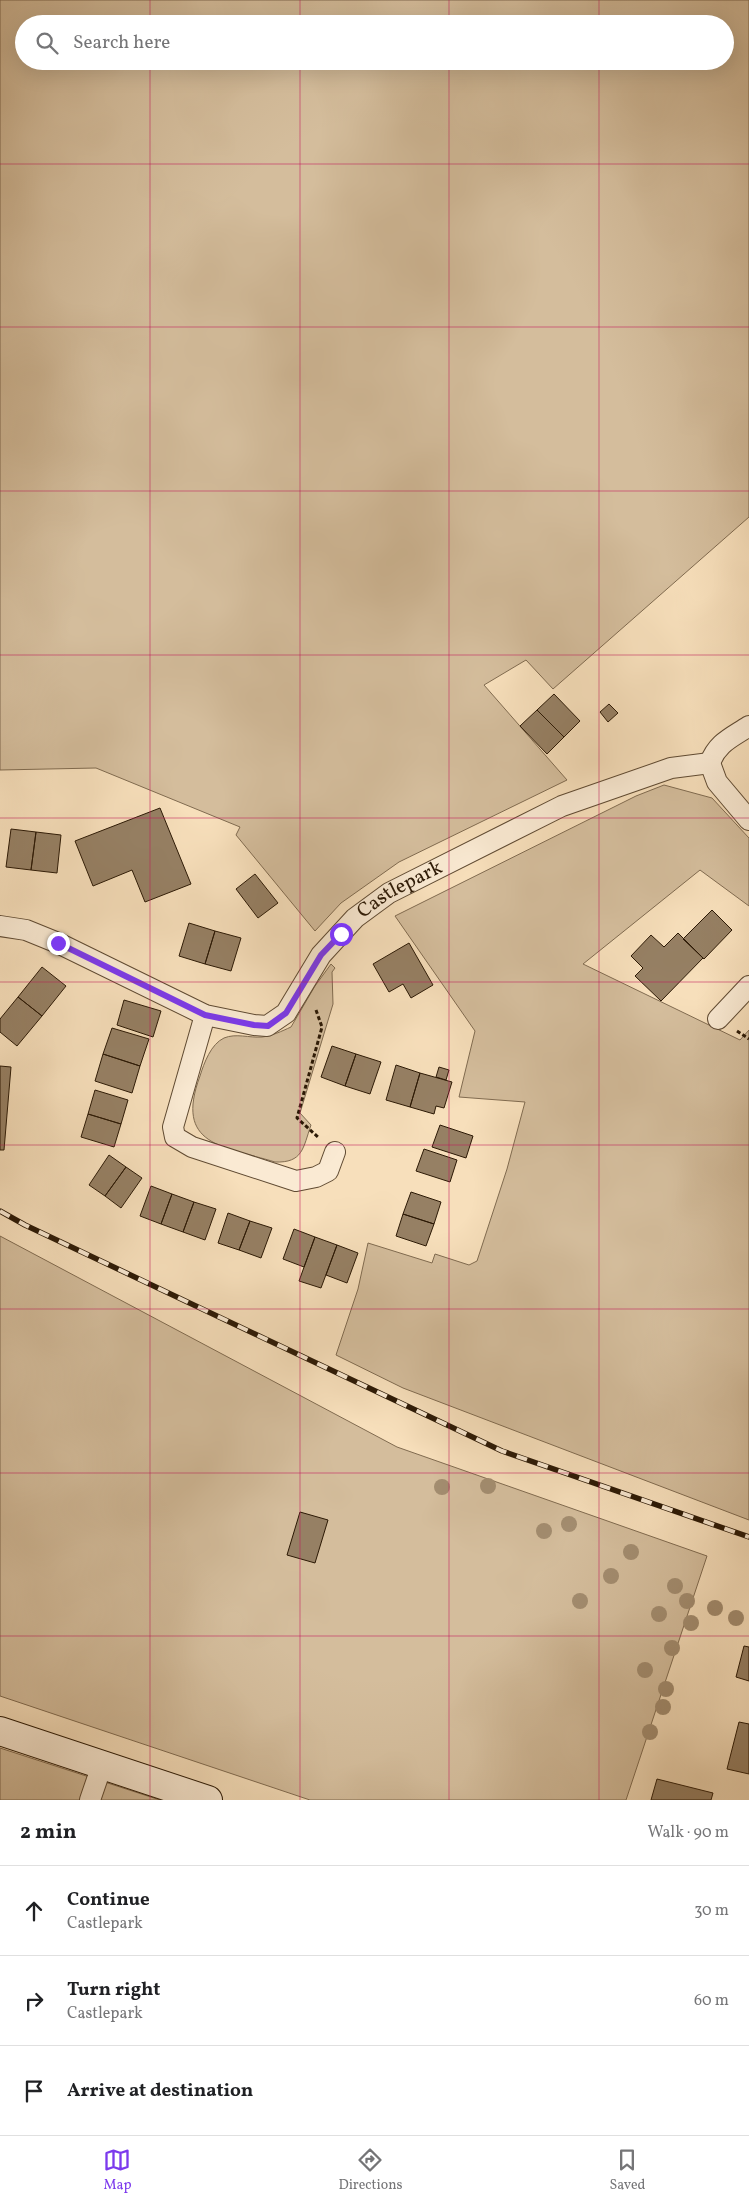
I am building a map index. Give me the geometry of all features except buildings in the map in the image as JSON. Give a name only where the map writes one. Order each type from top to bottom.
[{"type":"street","points":[[749,726],[721,744],[714,752],[710,764],[716,782],[749,820]]},
{"type":"street","name":"Castlepark","points":[[0,926],[26,930],[58,943],[205,1015],[268,1026],[286,1013],[321,955],[356,918],[389,893],[562,806],[671,768],[710,764]]},
{"type":"street","points":[[718,1019],[749,986]]},
{"type":"street","points":[[205,1015],[173,1127],[175,1137],[192,1147],[296,1180],[316,1177],[328,1171],[335,1152]]},
{"type":"street","points":[[0,1732],[208,1800]]},
{"type":"street","points":[[90,1800],[102,1765]]},
{"type":"path","points":[[306,979],[322,1027],[297,1118],[335,1152]]},
{"type":"shaded area","points":[[0,0],[749,0],[749,517],[553,689],[526,660],[484,685],[567,780],[399,862],[341,903],[315,931],[236,835],[240,827],[96,768],[0,770]]},
{"type":"shaded area","points":[[664,785],[712,798],[749,838],[749,906],[700,870],[583,964],[740,1040],[749,1030],[749,1520],[403,1388],[336,1355],[358,1289],[368,1243],[432,1263],[435,1254],[469,1265],[477,1261],[507,1169],[525,1102],[459,1097],[475,1031],[395,916],[636,796]]},
{"type":"shaded area","points":[[331,964],[335,968],[332,972],[333,1004],[300,1113],[311,1125],[297,1157],[284,1162],[275,1162],[238,1152],[208,1139],[199,1130],[193,1117],[194,1099],[200,1076],[212,1049],[224,1038],[266,1036],[291,1027],[315,986]]},
{"type":"shaded area","points":[[0,1236],[397,1447],[707,1556],[626,1800],[310,1800],[0,1696]]},
{"type":"shaded area","points":[[0,1748],[160,1800],[0,1800]]},
{"type":"railway","points":[[0,1211],[25,1225],[502,1451],[749,1537]]},
{"type":"route","points":[[58,943],[205,1015],[268,1026],[286,1013],[321,955],[341,934]]}]
